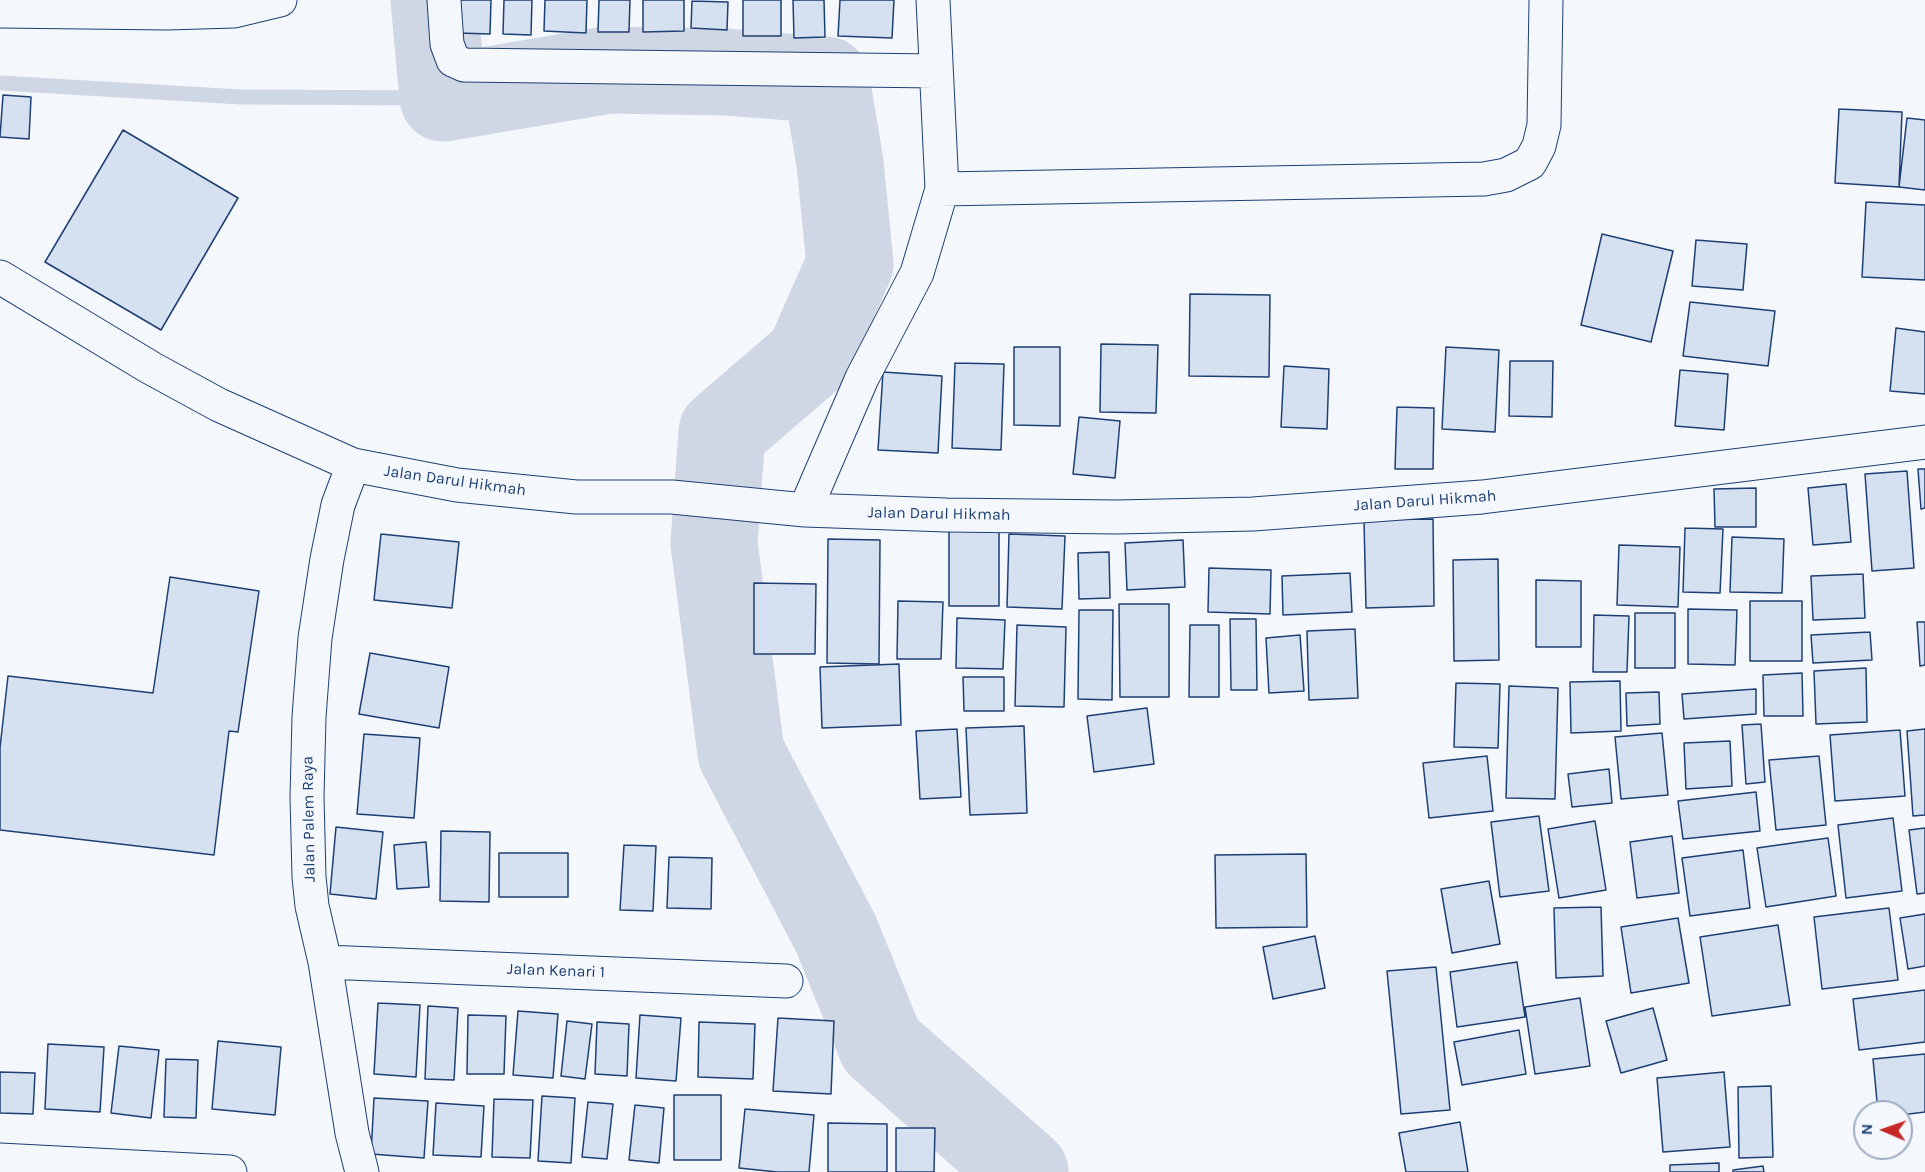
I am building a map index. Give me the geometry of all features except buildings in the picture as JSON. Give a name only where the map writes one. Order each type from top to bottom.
[{"type":"street","points":[[0,11],[234,11],[280,0]]},
{"type":"street","points":[[444,0],[447,44],[453,60],[464,65],[935,71]]},
{"type":"street","points":[[805,510],[862,378],[917,273],[942,189],[933,0]]},
{"type":"street","points":[[942,189],[1484,179],[1506,175],[1530,164],[1539,146],[1544,125],[1546,0]]},
{"type":"street","name":"Jalan Darul Hikmah","points":[[0,277],[151,368],[219,405],[353,465],[458,485],[576,497],[672,497],[805,510],[946,515],[1253,514],[1482,497],[1925,442]]},
{"type":"street","name":"Jalan Palem Raya","points":[[353,465],[338,505],[315,638],[309,717],[307,797],[312,906],[325,962],[352,1133],[362,1172]]},
{"type":"street","name":"Jalan Kenari 1","points":[[325,962],[786,981]]},
{"type":"street","points":[[0,1160],[230,1172]]},
{"type":"waterway","points":[[434,0],[443,98],[608,70],[726,72],[826,80],[840,163],[850,264],[809,357],[722,432],[714,543],[741,753],[836,934],[881,1045],[1025,1172]]},
{"type":"waterway","points":[[0,83],[241,97],[443,98]]}]
